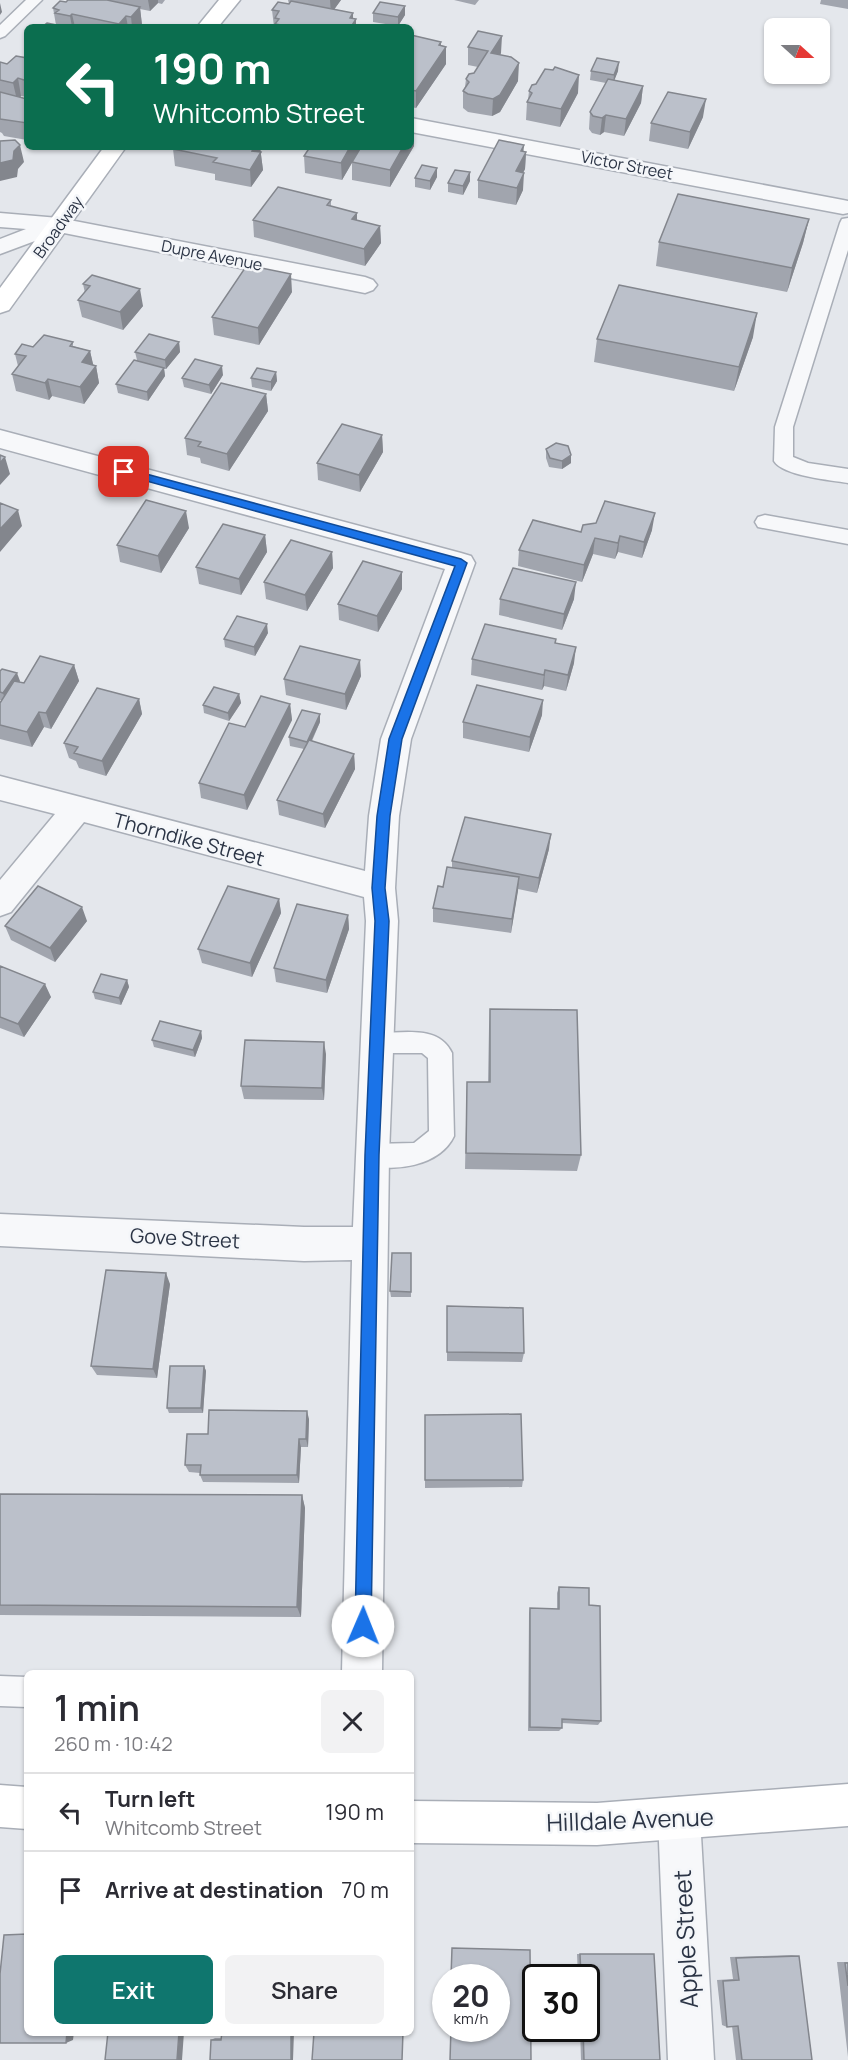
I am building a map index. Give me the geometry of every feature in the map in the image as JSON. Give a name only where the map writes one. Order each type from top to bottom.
[{"type":"main road","points":[[210,24],[230,0]]},
{"type":"main road","name":"Broadway","points":[[0,305],[113,150]]},
{"type":"main road","name":"Hilldale Avenue","points":[[414,1822],[597,1824],[848,1805]]},
{"type":"main road","points":[[0,1806],[24,1808]]},
{"type":"street","name":"Victor Street","points":[[414,126],[847,213]]},
{"type":"street","name":"Dupre Avenue","points":[[0,220],[59,225],[365,285]]},
{"type":"street","points":[[0,247],[59,225]]},
{"type":"street","points":[[0,439],[461,563],[396,739],[384,816],[379,888],[382,921],[379,1043],[372,1155],[362,1670]]},
{"type":"street","name":"Thorndike Street","points":[[0,788],[379,888]]},
{"type":"street","points":[[0,903],[77,810]]},
{"type":"street","name":"Gove Street","points":[[0,1230],[304,1244],[370,1243]]},
{"type":"street","name":"Apple Street","points":[[679,1818],[691,2060]]},
{"type":"lane","points":[[0,33],[35,0]]},
{"type":"lane","points":[[847,213],[784,428],[783,461],[805,469],[848,477]]},
{"type":"lane","points":[[765,522],[848,537]]},
{"type":"lane","points":[[372,1155],[419,1154],[442,1136],[440,1053],[427,1043],[379,1043]]},
{"type":"lane","points":[[0,1691],[24,1692]]},
{"type":"building","points":[[107,0],[140,7],[131,17],[126,16],[119,24],[72,14],[70,16],[55,13],[59,10],[53,8],[60,1]]},
{"type":"building","points":[[291,1],[353,13],[350,18],[356,19],[353,24],[275,24],[279,19],[275,18],[279,11],[272,10],[278,2],[289,4]]},
{"type":"building","points":[[380,2],[405,6],[398,17],[373,13]]},
{"type":"building","points":[[478,31],[502,36],[491,53],[511,57],[519,63],[500,95],[493,99],[463,91],[469,82],[466,79],[469,74],[474,73],[488,51],[468,47]]},
{"type":"building","points":[[414,36],[441,42],[439,45],[446,47],[416,91],[414,91]]},
{"type":"building","points":[[16,56],[24,57],[24,80],[18,78],[13,83],[0,80],[0,62],[7,64]]},
{"type":"building","points":[[597,58],[619,62],[614,75],[591,71]]},
{"type":"building","points":[[555,67],[579,75],[561,109],[527,102],[532,93],[529,91],[532,85],[536,84],[545,69],[553,70]]},
{"type":"building","points":[[608,79],[643,86],[626,119],[606,115],[602,118],[593,116],[590,112]]},
{"type":"building","points":[[0,92],[24,98],[24,123],[0,119]]},
{"type":"building","points":[[668,92],[706,99],[690,132],[651,123]]},
{"type":"building","points":[[15,140],[20,145],[14,151],[13,160],[0,163],[0,141]]},
{"type":"building","points":[[499,140],[524,145],[521,151],[526,152],[516,171],[524,173],[517,188],[478,180]]},
{"type":"building","points":[[178,150],[261,152],[250,170],[213,162],[217,158]]},
{"type":"building","points":[[308,150],[348,150],[341,163],[304,156]]},
{"type":"building","points":[[359,150],[401,150],[390,170],[352,162]]},
{"type":"building","points":[[422,165],[437,168],[430,181],[415,178]]},
{"type":"building","points":[[455,170],[470,172],[463,186],[448,183]]},
{"type":"building","points":[[278,187],[331,200],[327,205],[357,213],[352,219],[380,226],[364,249],[253,220]]},
{"type":"building","points":[[678,194],[809,219],[792,268],[659,242]]},
{"type":"building","points":[[247,265],[291,274],[258,328],[212,317]]},
{"type":"building","points":[[92,275],[140,289],[120,312],[78,300],[90,286],[83,284]]},
{"type":"building","points":[[619,285],[757,313],[739,367],[597,339]]},
{"type":"building","points":[[149,334],[179,342],[165,360],[135,352]]},
{"type":"building","points":[[44,335],[73,342],[70,346],[90,351],[82,362],[96,366],[80,387],[48,379],[45,383],[12,374],[26,356],[15,354],[22,344],[33,347]]},
{"type":"building","points":[[195,359],[222,366],[209,385],[182,378]]},
{"type":"building","points":[[134,360],[164,368],[147,392],[116,384]]},
{"type":"building","points":[[257,368],[276,372],[271,382],[251,378]]},
{"type":"building","points":[[221,383],[266,394],[227,454],[198,446],[201,442],[185,438]]},
{"type":"building","points":[[342,424],[382,435],[359,475],[317,463]]},
{"type":"building","points":[[556,443],[568,446],[571,455],[562,461],[550,458],[546,449]]},
{"type":"building","points":[[146,500],[186,511],[158,556],[117,545]]},
{"type":"building","points":[[605,501],[655,513],[644,542],[620,536],[618,543],[595,538],[584,565],[519,550],[533,520],[581,532],[583,525],[596,523]]},
{"type":"building","points":[[0,503],[18,510],[0,529]]},
{"type":"building","points":[[223,524],[265,535],[239,579],[196,567]]},
{"type":"building","points":[[291,540],[332,552],[305,595],[264,582]]},
{"type":"building","points":[[363,561],[402,572],[377,616],[338,604]]},
{"type":"building","points":[[513,568],[576,582],[564,614],[500,599]]},
{"type":"building","points":[[237,616],[267,624],[254,647],[224,639]]},
{"type":"building","points":[[485,624],[556,639],[555,643],[576,647],[568,675],[545,670],[544,675],[472,659]]},
{"type":"building","points":[[300,646],[360,660],[345,694],[284,679]]},
{"type":"building","points":[[40,656],[74,665],[46,713],[39,712],[27,732],[0,725],[0,703],[14,681],[24,683]]},
{"type":"building","points":[[2,669],[17,673],[3,693],[0,692],[0,671]]},
{"type":"building","points":[[477,685],[543,700],[530,737],[463,722]]},
{"type":"building","points":[[214,687],[239,694],[228,713],[203,705]]},
{"type":"building","points":[[97,688],[139,699],[102,761],[74,753],[78,747],[64,743]]},
{"type":"building","points":[[261,696],[290,704],[244,795],[199,783],[229,723],[245,727]]},
{"type":"building","points":[[302,710],[320,714],[307,742],[289,737]]},
{"type":"building","points":[[309,740],[354,754],[323,814],[277,800]]},
{"type":"building","points":[[465,817],[551,834],[539,878],[452,861]]},
{"type":"building","points":[[447,867],[519,877],[512,919],[433,908],[438,886],[443,887]]},
{"type":"building","points":[[38,886],[82,907],[50,948],[5,926]]},
{"type":"building","points":[[228,886],[279,899],[250,963],[198,949]]},
{"type":"building","points":[[297,904],[348,915],[326,980],[274,968]]},
{"type":"building","points":[[0,966],[45,984],[18,1024],[0,1017]]},
{"type":"building","points":[[101,974],[127,980],[119,998],[93,992]]},
{"type":"building","points":[[490,1009],[577,1010],[581,1155],[466,1153],[467,1082],[490,1082]]},
{"type":"building","points":[[160,1021],[201,1031],[193,1050],[152,1040]]},
{"type":"building","points":[[245,1040],[324,1042],[322,1088],[241,1086]]},
{"type":"building","points":[[392,1253],[411,1253],[411,1292],[390,1291]]},
{"type":"building","points":[[106,1270],[166,1273],[153,1369],[91,1366]]},
{"type":"building","points":[[447,1306],[523,1308],[524,1353],[447,1352]]},
{"type":"building","points":[[170,1366],[204,1366],[201,1408],[167,1408]]},
{"type":"building","points":[[209,1410],[307,1411],[306,1439],[299,1439],[297,1475],[200,1475],[201,1465],[185,1465],[187,1434],[208,1434]]},
{"type":"building","points":[[521,1414],[523,1480],[425,1480],[425,1415]]},
{"type":"building","points":[[0,1494],[302,1495],[297,1607],[0,1605]]},
{"type":"building","points":[[559,1587],[589,1588],[589,1605],[600,1606],[601,1721],[562,1719],[562,1728],[530,1727],[530,1608],[559,1609]]},
{"type":"building","points":[[24,1934],[24,2036],[67,2036],[66,2043],[0,2043],[0,1974],[4,1935]]},
{"type":"building","points":[[452,1948],[530,1950],[530,1964],[522,1964],[522,2042],[531,2042],[531,2060],[450,2060],[451,2042],[510,2042],[510,1964],[451,1964]]},
{"type":"building","points":[[580,1954],[654,1954],[660,2060],[584,2060],[583,2042],[600,2042],[600,1964],[580,1964]]},
{"type":"building","points":[[799,1956],[812,2060],[742,2060],[738,2026],[727,2027],[723,1981],[739,1980],[736,1958]]},
{"type":"building","points":[[845,1963],[848,1963],[848,1986]]},
{"type":"building","points":[[108,2036],[179,2036],[177,2060],[105,2060]]},
{"type":"building","points":[[222,2036],[291,2036],[291,2060],[210,2060],[211,2040],[221,2040]]},
{"type":"building","points":[[314,2036],[403,2036],[402,2060],[312,2060]]},
{"type":"route","points":[[124,472],[461,563],[396,739],[384,816],[379,888],[382,921],[379,1043],[372,1155],[363,1626]]}]
